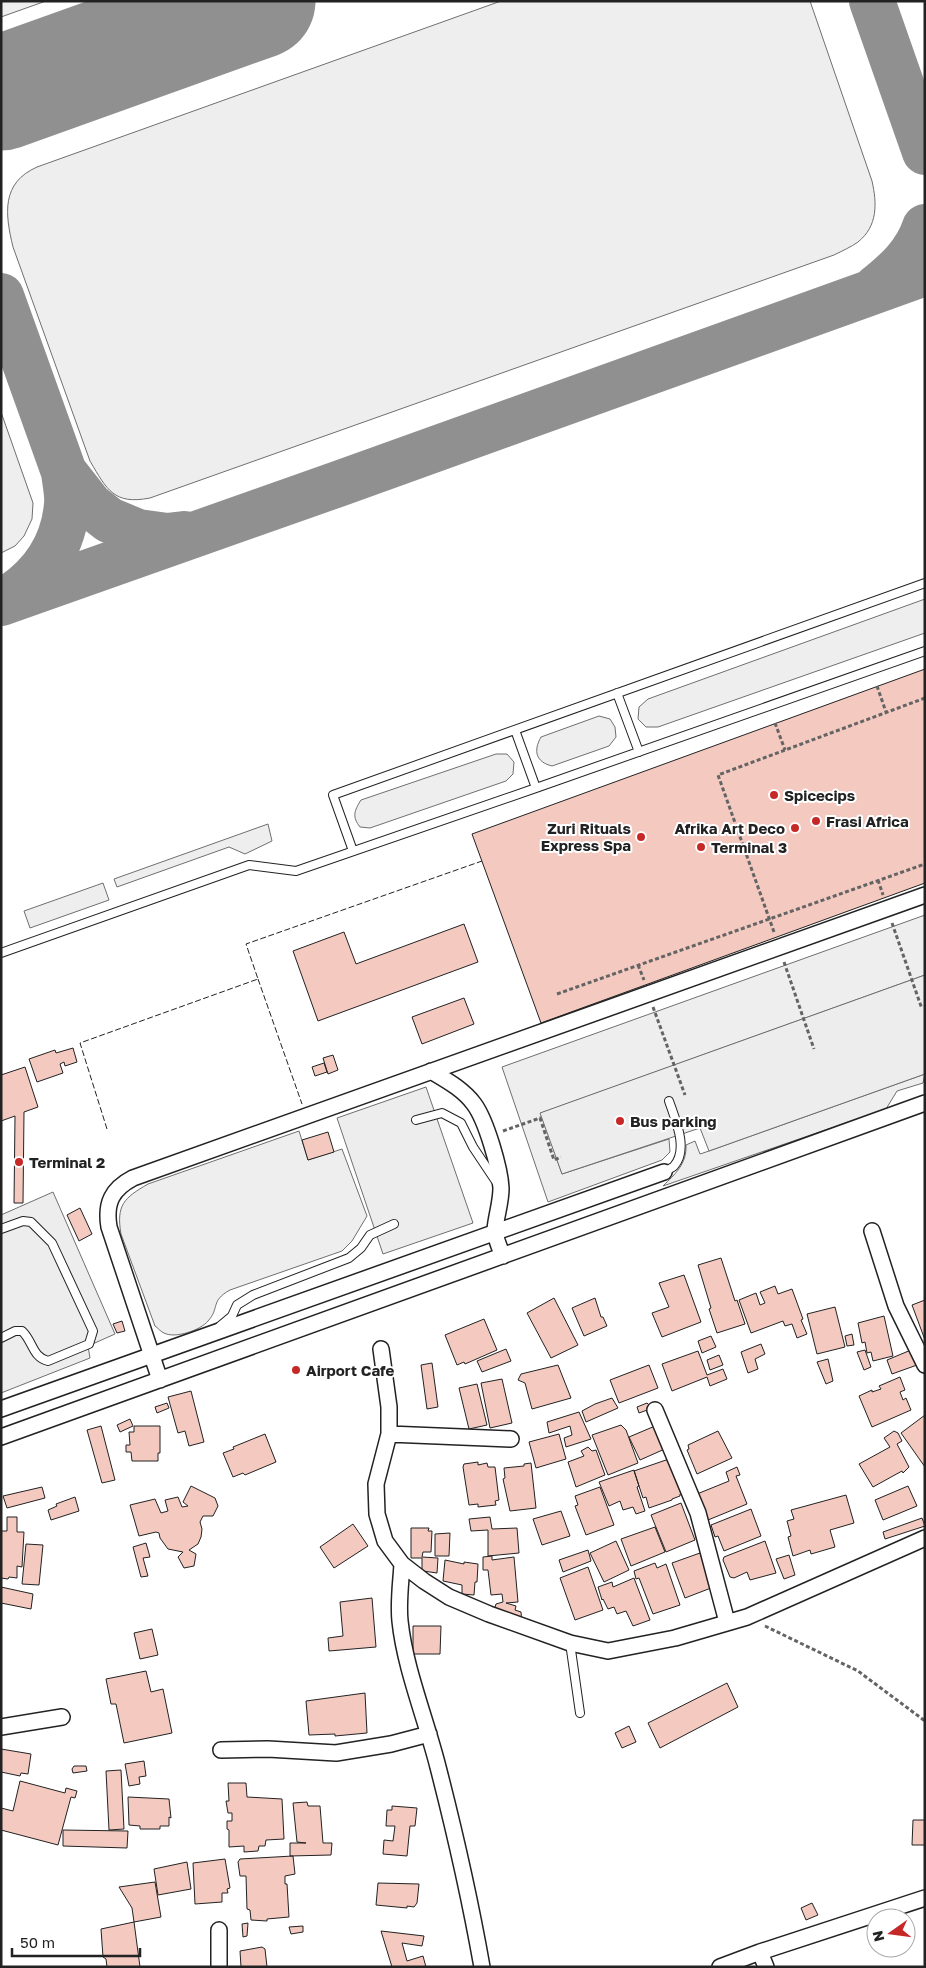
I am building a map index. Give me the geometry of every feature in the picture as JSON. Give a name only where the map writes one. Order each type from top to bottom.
[{"type":"street","points":[[160,1380],[109,1227],[107,1215],[109,1203],[114,1192],[123,1183],[925,894]]},
{"type":"street","points":[[431,1071],[456,1086],[474,1104],[488,1136],[498,1168],[501,1188],[500,1207],[495,1232],[503,1256]]},
{"type":"street","points":[[1,1437],[921,1104]]},
{"type":"street","points":[[1,1409],[664,1172]]},
{"type":"street","points":[[872,1231],[896,1306],[925,1365]]},
{"type":"street","points":[[381,1348],[389,1407],[388,1434],[376,1484],[377,1514],[385,1541],[402,1564],[449,1597],[489,1614],[570,1643],[608,1651],[675,1638],[748,1617],[925,1538]]},
{"type":"street","points":[[655,1410],[698,1513],[727,1622]]},
{"type":"street","points":[[388,1434],[511,1440]]},
{"type":"street","points":[[402,1564],[400,1618],[404,1648],[454,1830],[472,1908],[482,1967]]},
{"type":"street","points":[[1,1727],[62,1717]]},
{"type":"street","points":[[222,1750],[268,1749],[336,1753],[392,1744],[429,1734]]},
{"type":"street","points":[[720,1967],[925,1898]]},
{"type":"street","points":[[218,1930],[219,1967]]},
{"type":"street","points":[[760,1952],[766,1967]]},
{"type":"lane","points":[[353,851],[333,795],[925,583]]},
{"type":"lane","points":[[1,953],[249,865],[296,871],[925,651]]},
{"type":"lane","points":[[618,693],[638,752]]},
{"type":"lane","points":[[515,730],[536,788]]},
{"type":"lane","points":[[664,1172],[674,1166],[680,1153],[679,1133],[669,1101]]},
{"type":"lane","points":[[416,1120],[442,1113],[461,1123],[473,1146],[501,1188]]},
{"type":"lane","points":[[1,1229],[23,1221],[31,1222],[52,1243],[93,1331],[88,1344],[48,1361],[41,1359],[36,1354],[27,1335],[22,1331],[15,1331],[1,1338]]},
{"type":"lane","points":[[210,1334],[232,1316],[237,1306],[253,1295],[349,1258],[370,1235],[394,1224]]},
{"type":"lane","points":[[570,1643],[580,1713]]},
{"type":"path","points":[[877,686],[886,712]]},
{"type":"path","points":[[814,1048],[718,775],[925,698]]},
{"type":"path","points":[[775,723],[785,750]]},
{"type":"path","points":[[557,994],[925,864]]},
{"type":"path","points":[[878,880],[922,1009]]},
{"type":"path","points":[[638,965],[686,1096]]},
{"type":"path","points":[[488,1136],[540,1118],[554,1160],[561,1157]]},
{"type":"path","points":[[748,1617],[858,1671],[925,1721]]},
{"type":"shaded area","points":[[1,1],[46,1],[1,17]]},
{"type":"shaded area","points":[[501,1],[810,1],[872,181],[875,198],[874,214],[873,221],[865,236],[834,255],[150,498],[128,499],[113,493],[101,480],[90,461],[13,247],[8,223],[8,201],[11,191],[17,182],[25,174],[37,167]]},
{"type":"shaded area","points":[[1,412],[33,503],[32,519],[24,536],[15,546],[1,553]]},
{"type":"shaded area","points":[[925,599],[925,633],[658,727],[646,727],[638,719],[639,707],[648,699]]},
{"type":"shaded area","points":[[599,716],[610,719],[615,727],[616,737],[609,746],[552,766],[539,759],[537,747],[541,737]]},
{"type":"shaded area","points":[[496,754],[507,754],[514,762],[513,774],[506,781],[370,828],[360,827],[356,820],[355,811],[361,800]]},
{"type":"shaded area","points":[[268,824],[272,841],[245,854],[229,847],[117,887],[114,879]]},
{"type":"shaded area","points":[[103,883],[109,900],[30,928],[24,911]]},
{"type":"shaded area","points":[[925,915],[925,975],[541,1113],[562,1174],[669,1139],[670,1152],[662,1160],[548,1202],[502,1067]]},
{"type":"shaded area","points":[[925,975],[925,1074],[709,1151],[700,1128],[562,1174],[540,1113]]},
{"type":"shaded area","points":[[925,1074],[923,1083],[897,1091],[886,1109],[663,1186],[676,1173],[685,1158],[686,1145],[695,1141],[700,1154]]},
{"type":"shaded area","points":[[426,1087],[473,1223],[383,1254],[337,1118]]},
{"type":"shaded area","points":[[299,1131],[308,1160],[342,1149],[367,1216],[352,1241],[342,1251],[230,1290],[217,1301],[212,1316],[200,1328],[175,1335],[162,1332],[155,1326],[121,1234],[120,1216],[124,1203],[148,1184]]},
{"type":"shaded area","points":[[53,1192],[115,1334],[88,1346],[90,1358],[1,1393],[1,1215]]},
{"type":"building","name":"Terminal 3","points":[[925,669],[925,883],[541,1023],[472,834]]},
{"type":"building","points":[[464,924],[478,962],[318,1021],[293,951],[344,932],[356,964]]},
{"type":"building","points":[[464,998],[474,1024],[422,1044],[412,1017]]},
{"type":"building","points":[[73,1048],[77,1062],[65,1066],[64,1062],[60,1064],[63,1073],[37,1082],[29,1059],[55,1050],[56,1053]]},
{"type":"building","points":[[333,1055],[338,1070],[328,1074],[323,1058]]},
{"type":"building","points":[[324,1063],[327,1072],[315,1076],[312,1067]]},
{"type":"building","name":"Terminal 2","points":[[25,1067],[38,1107],[24,1112],[23,1203],[14,1203],[15,1116],[1,1121],[1,1075]]},
{"type":"building","points":[[328,1132],[334,1152],[308,1160],[302,1140]]},
{"type":"building","points":[[80,1208],[92,1234],[79,1241],[67,1215]]},
{"type":"building","points":[[721,1258],[735,1301],[737,1300],[745,1324],[717,1333],[698,1265]]},
{"type":"building","points":[[684,1275],[701,1322],[662,1337],[652,1313],[669,1307],[659,1283]]},
{"type":"building","points":[[775,1286],[778,1294],[792,1289],[807,1334],[797,1338],[792,1324],[785,1326],[783,1321],[751,1333],[739,1300],[756,1293],[760,1305],[765,1303],[760,1292]]},
{"type":"building","points":[[554,1298],[578,1345],[551,1358],[527,1313]]},
{"type":"building","points":[[595,1298],[601,1317],[603,1317],[607,1326],[584,1336],[572,1308]]},
{"type":"building","points":[[925,1300],[925,1340],[912,1305]]},
{"type":"building","points":[[835,1307],[845,1347],[817,1354],[807,1314]]},
{"type":"building","points":[[884,1316],[893,1356],[873,1361],[871,1352],[867,1353],[865,1342],[862,1343],[858,1323]]},
{"type":"building","points":[[484,1319],[497,1350],[465,1364],[464,1362],[457,1365],[445,1335]]},
{"type":"building","points":[[122,1321],[125,1331],[117,1333],[113,1324]]},
{"type":"building","points":[[852,1334],[854,1345],[847,1346],[845,1336]]},
{"type":"building","points":[[711,1336],[716,1347],[702,1353],[698,1341]]},
{"type":"building","points":[[761,1344],[765,1354],[755,1359],[758,1369],[748,1373],[741,1352]]},
{"type":"building","points":[[506,1349],[511,1361],[482,1372],[477,1361]]},
{"type":"building","points":[[865,1350],[871,1367],[864,1370],[857,1352]]},
{"type":"building","points":[[911,1350],[917,1365],[892,1374],[887,1360]]},
{"type":"building","points":[[698,1351],[707,1375],[723,1369],[727,1379],[710,1386],[707,1377],[672,1391],[662,1364]]},
{"type":"building","points":[[719,1355],[723,1365],[710,1370],[707,1360]]},
{"type":"building","points":[[828,1359],[833,1381],[826,1384],[817,1362]]},
{"type":"building","points":[[432,1363],[438,1407],[427,1409],[421,1365]]},
{"type":"building","points":[[558,1365],[571,1398],[532,1409],[525,1383],[518,1380],[521,1374]]},
{"type":"building","points":[[649,1365],[658,1388],[619,1403],[610,1380]]},
{"type":"building","points":[[900,1377],[905,1390],[900,1392],[903,1400],[906,1398],[911,1410],[872,1427],[859,1396],[872,1390],[872,1392],[881,1389],[879,1386]]},
{"type":"building","points":[[502,1379],[512,1423],[490,1428],[481,1383]]},
{"type":"building","points":[[477,1384],[487,1425],[469,1429],[459,1388]]},
{"type":"building","points":[[191,1391],[204,1442],[189,1446],[185,1431],[178,1433],[168,1397]]},
{"type":"building","points":[[612,1398],[618,1408],[586,1422],[582,1411]]},
{"type":"building","points":[[167,1403],[169,1408],[157,1413],[155,1407]]},
{"type":"building","points":[[647,1403],[650,1409],[639,1413],[637,1407]]},
{"type":"building","points":[[579,1412],[591,1439],[566,1447],[564,1438],[572,1435],[570,1426],[549,1433],[547,1422]]},
{"type":"building","points":[[925,1415],[925,1467],[901,1433]]},
{"type":"building","points":[[130,1419],[133,1426],[120,1432],[117,1425]]},
{"type":"building","points":[[621,1425],[626,1430],[638,1463],[608,1475],[592,1435]]},
{"type":"building","points":[[101,1426],[115,1480],[102,1483],[87,1430]]},
{"type":"building","points":[[134,1426],[160,1426],[160,1453],[158,1453],[158,1461],[132,1461],[131,1452],[126,1452],[126,1445],[130,1445],[129,1432],[134,1432]]},
{"type":"building","points":[[655,1426],[667,1448],[640,1460],[629,1437]]},
{"type":"building","points":[[718,1431],[732,1458],[697,1474],[687,1450],[689,1449],[688,1445]]},
{"type":"building","points":[[894,1431],[898,1433],[902,1441],[897,1444],[909,1467],[903,1473],[902,1471],[873,1487],[859,1464],[890,1447],[884,1438]]},
{"type":"building","points":[[265,1434],[276,1462],[245,1475],[243,1473],[233,1477],[223,1453]]},
{"type":"building","points":[[559,1434],[566,1459],[536,1468],[529,1442]]},
{"type":"building","points":[[588,1447],[592,1451],[596,1450],[605,1475],[576,1487],[568,1462],[584,1456],[581,1451]]},
{"type":"building","points":[[669,1460],[682,1493],[672,1500],[649,1508],[646,1497],[643,1498],[634,1471]]},
{"type":"building","points":[[478,1462],[478,1465],[487,1463],[488,1467],[495,1467],[499,1500],[495,1501],[496,1505],[478,1507],[478,1504],[469,1505],[463,1467],[464,1464]]},
{"type":"building","points":[[531,1463],[536,1508],[510,1511],[503,1479],[505,1478],[504,1468],[524,1466],[524,1464]]},
{"type":"building","points":[[737,1467],[740,1475],[736,1476],[747,1504],[708,1520],[697,1494],[729,1481],[726,1472]]},
{"type":"building","points":[[634,1470],[639,1486],[637,1487],[645,1511],[636,1514],[633,1507],[623,1510],[620,1501],[609,1506],[599,1482]]},
{"type":"building","points":[[191,1486],[215,1498],[218,1506],[213,1516],[203,1516],[200,1522],[202,1529],[201,1537],[198,1544],[189,1550],[196,1554],[194,1566],[184,1568],[178,1557],[183,1552],[168,1549],[160,1538],[159,1533],[139,1536],[130,1505],[155,1499],[161,1513],[168,1511],[165,1500],[178,1497],[182,1507],[188,1506],[183,1502]]},
{"type":"building","points":[[908,1486],[917,1506],[883,1520],[875,1500]]},
{"type":"building","points":[[42,1487],[45,1498],[7,1508],[3,1496]]},
{"type":"building","points":[[600,1487],[614,1525],[586,1535],[575,1506],[578,1505],[575,1496]]},
{"type":"building","points":[[846,1495],[854,1523],[830,1530],[835,1547],[811,1554],[810,1550],[793,1556],[788,1537],[791,1536],[787,1521],[794,1519],[791,1510]]},
{"type":"building","points":[[75,1497],[79,1511],[51,1520],[48,1510],[57,1506],[56,1504]]},
{"type":"building","points":[[681,1503],[695,1540],[666,1552],[651,1515]]},
{"type":"building","points":[[751,1509],[761,1536],[724,1551],[718,1536],[715,1537],[711,1525]]},
{"type":"building","points":[[561,1511],[570,1536],[542,1545],[533,1519]]},
{"type":"building","points":[[7,1517],[17,1517],[17,1532],[24,1532],[22,1567],[17,1566],[17,1578],[9,1577],[8,1579],[1,1578],[1,1531],[7,1531]]},
{"type":"building","points":[[490,1517],[492,1529],[517,1528],[519,1553],[488,1556],[488,1530],[471,1531],[469,1519]]},
{"type":"building","points":[[922,1518],[925,1526],[885,1539],[883,1532]]},
{"type":"building","points":[[353,1524],[368,1546],[334,1568],[320,1547]]},
{"type":"building","points":[[655,1527],[665,1552],[631,1566],[621,1539]]},
{"type":"building","points":[[411,1528],[429,1528],[428,1531],[432,1531],[431,1552],[423,1552],[422,1557],[438,1558],[437,1573],[423,1571],[422,1558],[411,1558]]},
{"type":"building","points":[[450,1533],[449,1556],[435,1556],[435,1534]]},
{"type":"building","points":[[616,1541],[629,1570],[604,1582],[590,1553]]},
{"type":"building","points":[[765,1541],[776,1573],[750,1580],[747,1572],[734,1578],[730,1577],[723,1560],[724,1557]]},
{"type":"building","points":[[146,1543],[150,1557],[143,1558],[148,1576],[141,1577],[133,1547]]},
{"type":"building","points":[[26,1544],[43,1545],[39,1585],[22,1584]]},
{"type":"building","points":[[588,1550],[591,1561],[563,1572],[559,1560]]},
{"type":"building","points":[[700,1553],[711,1588],[685,1598],[672,1563]]},
{"type":"building","points":[[789,1555],[795,1575],[784,1579],[776,1559]]},
{"type":"building","points":[[492,1556],[492,1560],[514,1557],[518,1602],[506,1603],[516,1606],[515,1610],[521,1612],[522,1623],[494,1611],[496,1604],[503,1602],[502,1594],[491,1595],[488,1570],[483,1570],[483,1557]]},
{"type":"building","points":[[445,1560],[464,1564],[464,1562],[478,1564],[474,1595],[462,1594],[462,1585],[443,1581]]},
{"type":"building","points":[[655,1563],[657,1568],[666,1564],[680,1605],[653,1614],[639,1578],[636,1579],[634,1571]]},
{"type":"building","points":[[588,1567],[603,1610],[575,1620],[560,1578]]},
{"type":"building","points":[[634,1578],[650,1620],[633,1626],[626,1611],[617,1614],[614,1607],[608,1609],[602,1600],[598,1587],[612,1582],[613,1587]]},
{"type":"building","points":[[1,1587],[33,1594],[31,1609],[1,1603]]},
{"type":"building","points":[[372,1598],[376,1647],[329,1651],[328,1638],[343,1636],[340,1602]]},
{"type":"building","points":[[413,1626],[441,1626],[440,1654],[413,1654]]},
{"type":"building","points":[[152,1629],[158,1655],[140,1659],[134,1633]]},
{"type":"building","points":[[146,1671],[151,1692],[163,1689],[172,1733],[124,1743],[116,1704],[111,1704],[106,1679]]},
{"type":"building","points":[[727,1683],[738,1707],[660,1748],[648,1723]]},
{"type":"building","points":[[365,1693],[367,1733],[335,1736],[335,1734],[309,1735],[306,1701]]},
{"type":"building","points":[[629,1726],[636,1742],[622,1748],[615,1733]]},
{"type":"building","points":[[1,1749],[31,1754],[28,1774],[21,1773],[20,1776],[1,1772]]},
{"type":"building","points":[[144,1761],[146,1776],[139,1777],[140,1784],[129,1786],[125,1764]]},
{"type":"building","points":[[74,1766],[86,1766],[87,1771],[73,1773],[72,1769]]},
{"type":"building","points":[[121,1770],[124,1829],[109,1830],[106,1771]]},
{"type":"building","points":[[20,1781],[65,1793],[66,1788],[77,1791],[75,1798],[71,1797],[58,1845],[1,1830],[1,1808],[13,1811]]},
{"type":"building","points":[[228,1783],[246,1783],[247,1797],[282,1799],[284,1839],[266,1840],[265,1846],[259,1846],[258,1851],[244,1852],[244,1846],[229,1847],[227,1821],[232,1821],[232,1813],[228,1813],[226,1801],[229,1801]]},
{"type":"building","points":[[128,1797],[169,1799],[171,1818],[169,1817],[169,1826],[160,1826],[160,1829],[140,1829],[140,1826],[129,1825]]},
{"type":"building","points":[[307,1802],[308,1806],[320,1806],[323,1843],[332,1843],[331,1855],[290,1856],[290,1843],[306,1843],[297,1842],[293,1803]]},
{"type":"building","points":[[392,1806],[417,1808],[415,1826],[410,1826],[407,1856],[383,1854],[384,1840],[393,1841],[395,1826],[386,1826],[387,1810],[392,1810]]},
{"type":"building","points":[[913,1820],[925,1820],[925,1845],[912,1845]]},
{"type":"building","points":[[63,1830],[128,1831],[127,1848],[63,1846]]},
{"type":"building","points":[[293,1856],[295,1874],[285,1876],[289,1917],[267,1919],[267,1921],[251,1920],[250,1910],[247,1909],[246,1876],[240,1876],[238,1862],[240,1859]]},
{"type":"building","points":[[225,1859],[230,1888],[227,1889],[228,1893],[222,1893],[222,1902],[195,1904],[193,1863]]},
{"type":"building","points":[[187,1862],[191,1889],[158,1895],[154,1869]]},
{"type":"building","points":[[155,1882],[161,1917],[134,1922],[132,1908],[119,1887]]},
{"type":"building","points":[[378,1883],[419,1884],[417,1903],[414,1907],[407,1906],[407,1908],[376,1905]]},
{"type":"building","points":[[812,1903],[818,1915],[806,1920],[801,1908]]},
{"type":"building","points":[[134,1922],[140,1967],[107,1967],[106,1959],[103,1957],[101,1929]]},
{"type":"building","points":[[248,1923],[247,1936],[243,1937],[242,1924]]},
{"type":"building","points":[[303,1926],[303,1932],[291,1934],[289,1927]]},
{"type":"building","points":[[381,1931],[424,1936],[422,1946],[402,1943],[407,1961],[423,1956],[426,1967],[392,1967]]},
{"type":"building","points":[[262,1947],[265,1949],[267,1967],[241,1967],[240,1951]]},
{"type":"taxiway","points":[[872,1],[925,152]]},
{"type":"taxiway","points":[[1,102],[20,86]]},
{"type":"taxiway","points":[[876,288],[911,254],[925,227]]},
{"type":"taxiway","points":[[1,603],[925,273]]},
{"type":"taxiway","points":[[1,296],[64,472],[90,505],[109,520],[138,532],[167,536],[184,534]]},
{"type":"taxiway","points":[[13,595],[35,577],[43,567],[51,556],[62,532],[67,504],[64,472]]},
{"type":"runway","points":[[1,93],[258,1]]},
{"type":"fence","points":[[107,1129],[80,1043],[258,979],[246,944],[482,861]]},
{"type":"fence","points":[[258,979],[302,1104]]},
{"type":"place","name":"Spicecips","points":[[774,795]]},
{"type":"place","name":"Frasi Africa","points":[[816,821]]},
{"type":"place","name":"Afrika Art Deco","points":[[795,828]]},
{"type":"place","name":"Zuri Rituals Express Spa","points":[[641,837]]},
{"type":"place","name":"Terminal 3","points":[[701,847]]},
{"type":"place","name":"Bus parking","points":[[620,1121]]},
{"type":"place","name":"Terminal 2","points":[[19,1162]]},
{"type":"place","name":"Airport Cafe","points":[[296,1370]]}]
